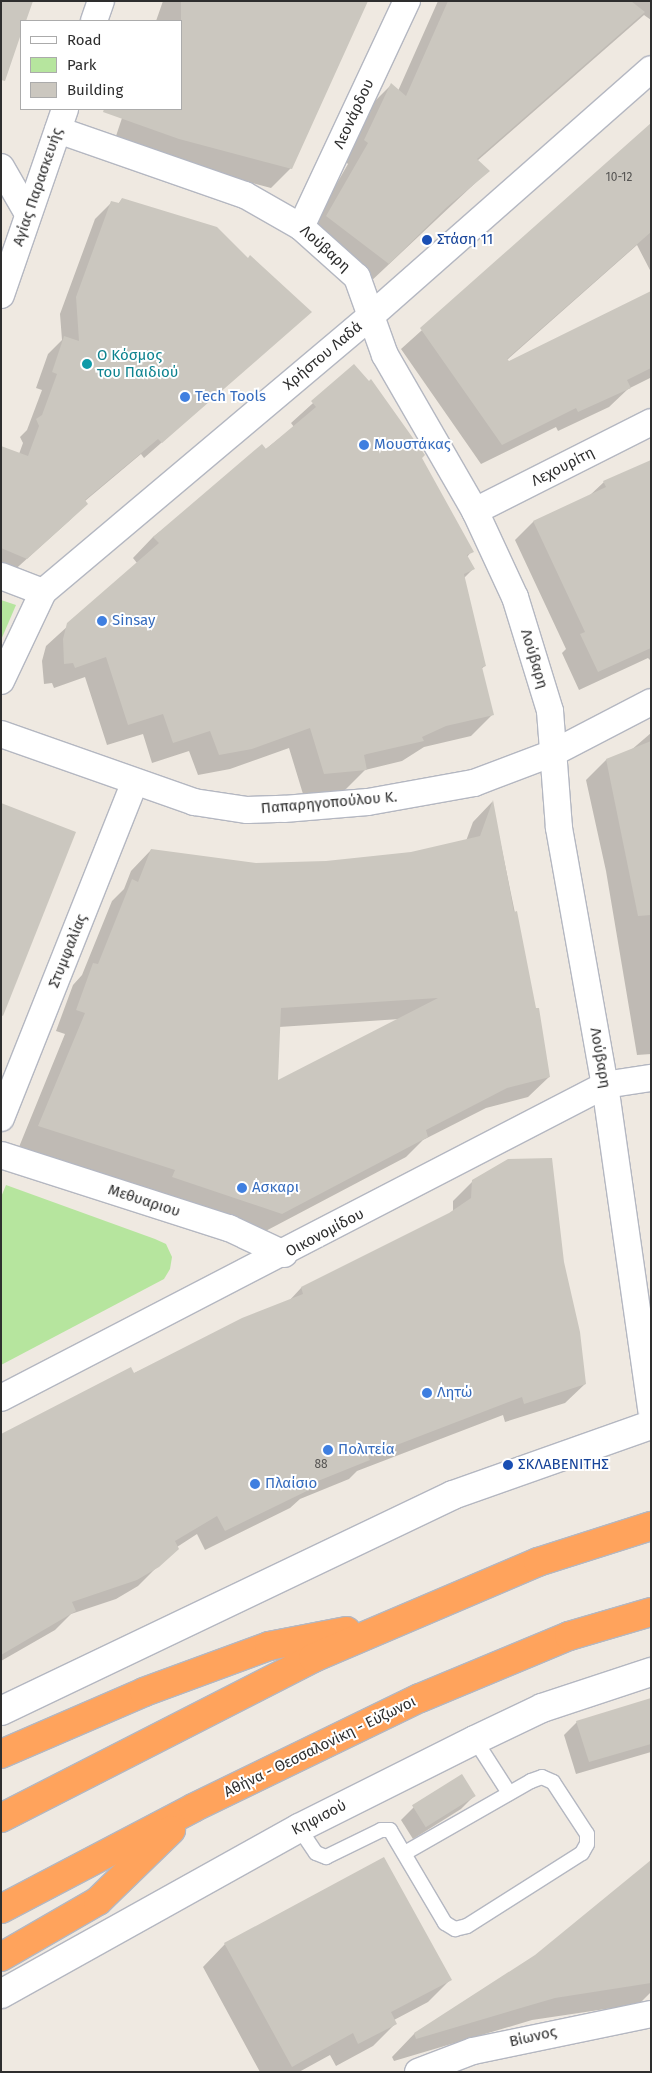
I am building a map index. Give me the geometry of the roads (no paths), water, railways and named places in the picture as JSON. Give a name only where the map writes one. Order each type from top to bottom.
[{"type":"highway","points":[[1,1818],[304,1662],[538,1562],[651,1526]]},
{"type":"highway","name":"Αθήνα - Θεσσαλονίκη - Εύζωνοι","points":[[1,1909],[193,1808],[346,1732],[492,1667],[569,1636],[651,1612]]},
{"type":"highway","points":[[1,1754],[144,1692],[269,1646],[398,1622]]},
{"type":"highway","points":[[1,1957],[98,1901],[193,1808]]},
{"type":"main road","points":[[1,1711],[453,1495],[651,1425]]},
{"type":"main road","name":"Κηφισού","points":[[1,1994],[299,1828],[475,1740],[542,1708],[651,1672]]},
{"type":"street","points":[[94,20],[101,1]]},
{"type":"street","name":"Λεονάρδου","points":[[301,227],[407,1]]},
{"type":"street","name":"Χρήστου Λαδά","points":[[1,681],[43,592],[371,316],[651,69]]},
{"type":"street","name":"Λούβαρη","points":[[61,120],[246,195],[301,227],[357,278],[385,355],[474,511],[515,597],[550,711],[559,828],[606,1085],[643,1306],[651,1410]]},
{"type":"street","name":"Αγίας Παρασκευής","points":[[1,295],[61,120]]},
{"type":"street","points":[[1,167],[28,214]]},
{"type":"street","name":"Λεχουρίτη","points":[[474,511],[651,422]]},
{"type":"street","points":[[1,576],[43,592]]},
{"type":"street","name":"Παπαρηγοπούλου Κ.","points":[[1,734],[134,783],[194,802],[247,810],[284,809],[368,802],[474,783],[553,753],[651,702]]},
{"type":"street","name":"Στυμφαλίας","points":[[1,1118],[134,783]]},
{"type":"street","name":"Οικονομίδου","points":[[1,1398],[284,1254],[606,1085],[651,1078]]},
{"type":"street","name":"Μεθυαριου","points":[[1,1155],[228,1228],[284,1254]]},
{"type":"street","name":"Βίωνος","points":[[418,2072],[473,2051],[651,2014]]},
{"type":"lane","points":[[475,1740],[509,1793]]},
{"type":"lane","points":[[299,1828],[316,1853],[326,1857],[381,1830],[390,1830],[445,1922],[455,1930],[467,1926],[582,1852],[587,1844],[586,1834],[554,1782],[542,1777],[509,1793],[404,1853]]},
{"type":"place","name":"Στάση 11","points":[[427,240]]},
{"type":"place","name":"Ο Κόσμος του Παιδιού","points":[[87,364]]},
{"type":"place","name":"Tech Tools","points":[[185,397]]},
{"type":"place","name":"Μουστάκας","points":[[364,445]]},
{"type":"place","name":"Sinsay","points":[[102,621]]},
{"type":"place","name":"Ασκαρι","points":[[242,1188]]},
{"type":"place","name":"Λητώ","points":[[427,1393]]},
{"type":"place","name":"Πολιτεία","points":[[328,1450]]},
{"type":"place","name":"ΣΚΛΑΒΕΝΙΤΗΣ","points":[[508,1465]]},
{"type":"place","name":"Πλαίσιο","points":[[255,1484]]}]
